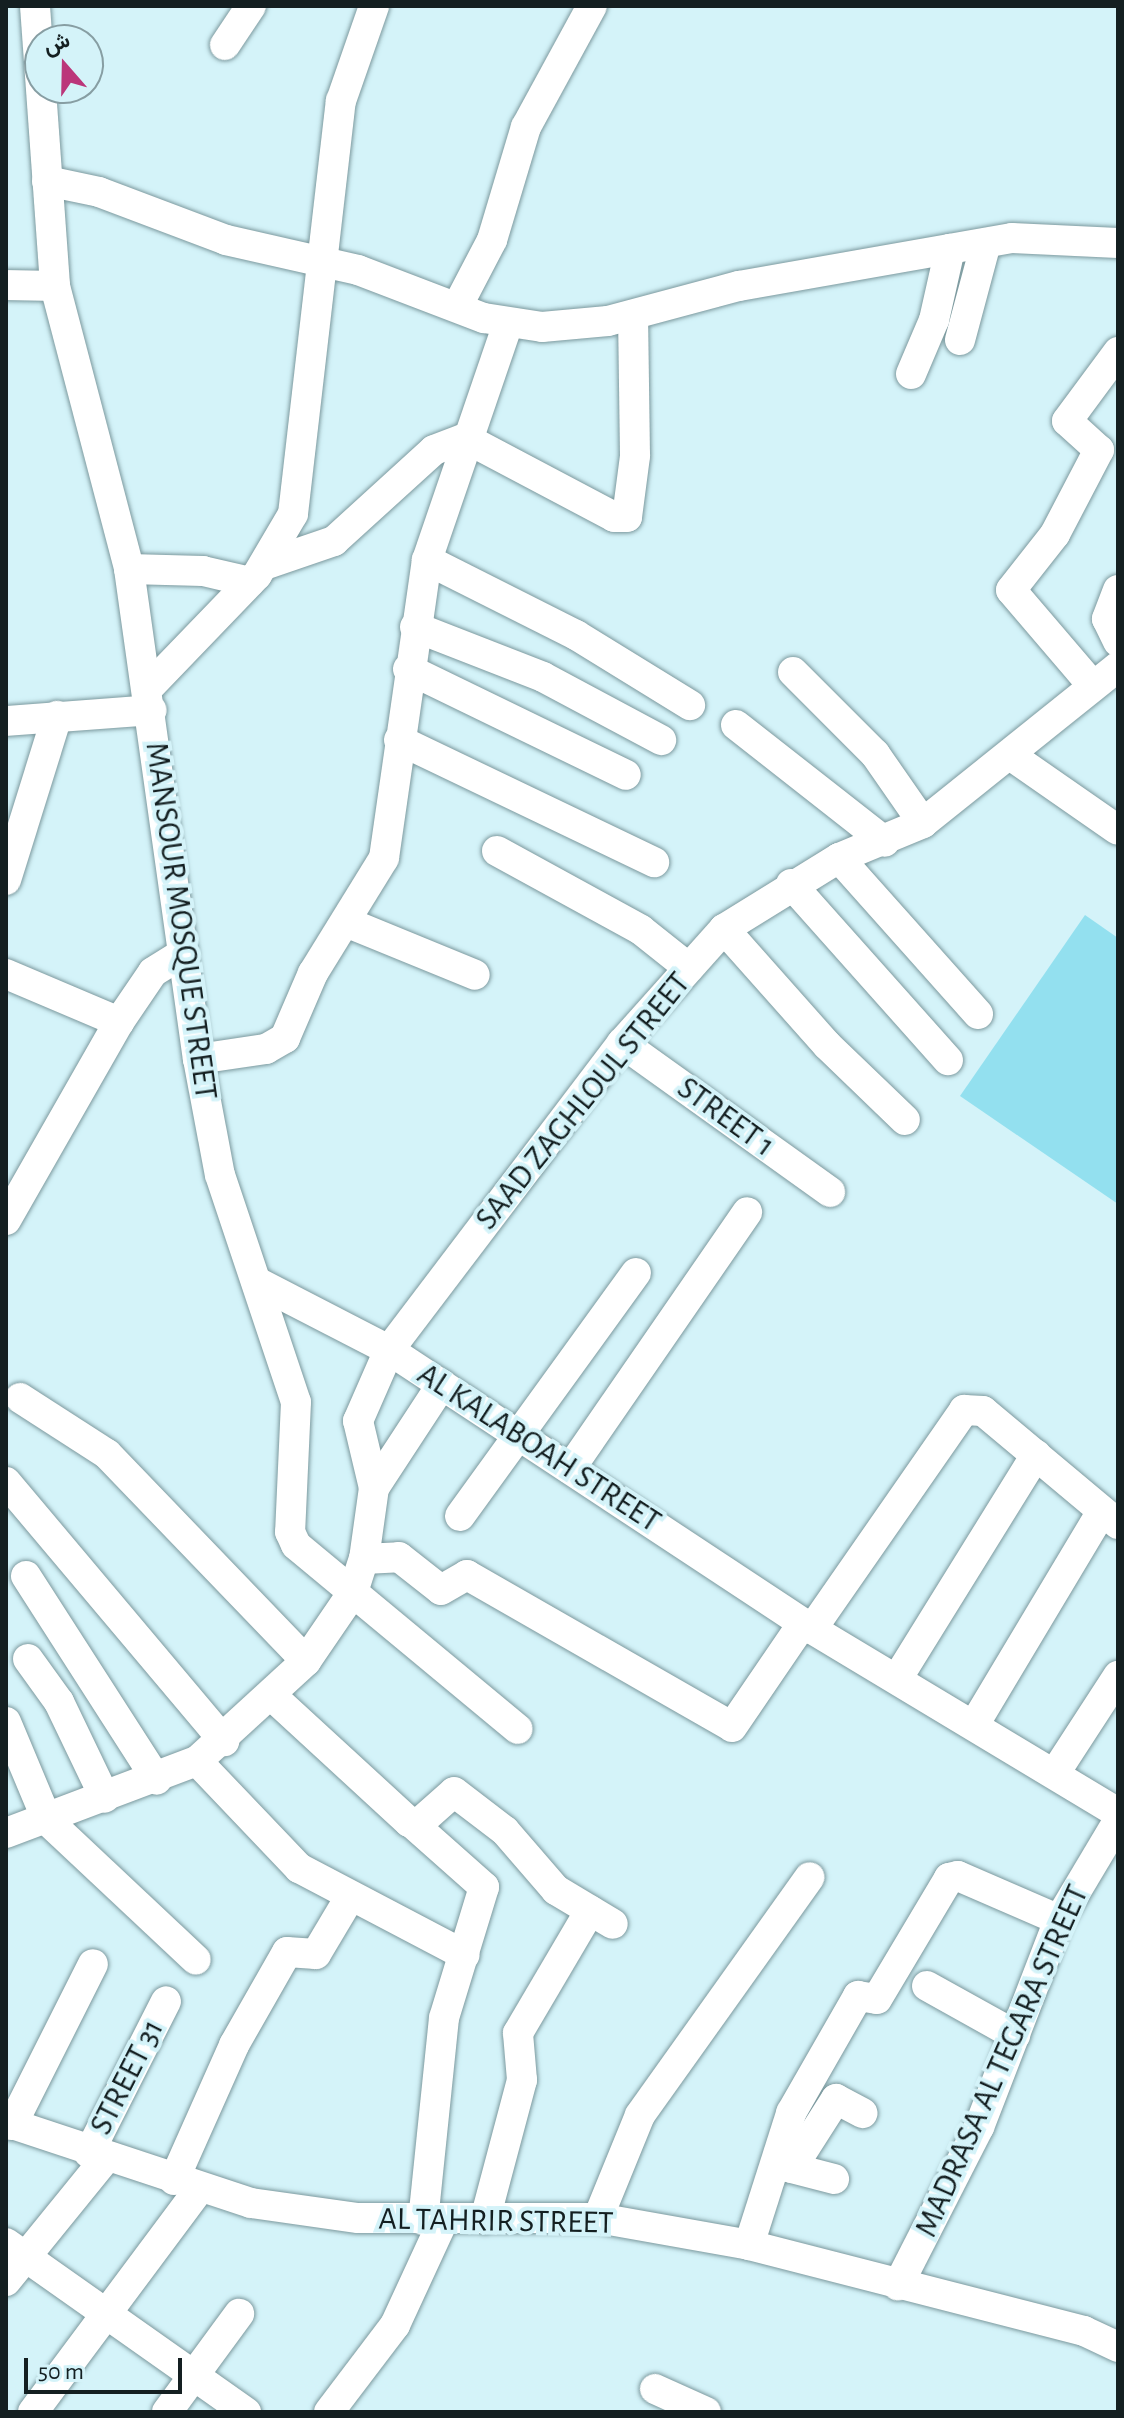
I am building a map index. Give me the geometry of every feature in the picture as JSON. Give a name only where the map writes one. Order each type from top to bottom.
[{"type":"street","name":"MANSOUR MOSQUE STREET","points":[[35,6],[55,286],[129,569],[151,698],[198,1059],[220,1175],[296,1402],[290,1532],[296,1545],[518,1729]]},
{"type":"street","points":[[225,45],[251,6]]},
{"type":"street","points":[[6,721],[57,716],[151,698],[257,573],[301,487],[318,261],[341,101],[374,6]]},
{"type":"street","points":[[457,307],[492,240],[526,127],[592,6]]},
{"type":"street","points":[[47,181],[99,192],[226,240],[318,261],[508,324],[542,327],[633,315],[739,286],[986,243],[1047,236],[1118,243]]},
{"type":"street","points":[[960,340],[986,243]]},
{"type":"street","points":[[911,374],[934,320],[950,249]]},
{"type":"street","points":[[6,285],[55,286]]},
{"type":"street","points":[[129,569],[257,573],[334,541],[434,450],[465,438],[614,517],[627,517],[635,456],[633,315]]},
{"type":"street","points":[[198,1059],[266,1049],[285,1038],[313,973],[384,858],[408,669],[427,560],[465,438],[508,324]]},
{"type":"street","points":[[1093,686],[1011,590],[1055,534],[1099,450],[1072,432],[1067,421],[1118,352]]},
{"type":"street","points":[[427,560],[576,635],[690,705]]},
{"type":"street","points":[[1118,590],[1107,619],[1118,642]]},
{"type":"street","points":[[415,627],[543,677],[661,740]]},
{"type":"street","name":"SAAD ZAGHLOUL STREET","points":[[374,1488],[358,1421],[389,1350],[622,1043],[724,929],[791,884],[839,858],[885,842],[923,823],[1118,667]]},
{"type":"street","points":[[408,669],[626,775]]},
{"type":"street","points":[[793,672],[875,754],[923,823]]},
{"type":"street","points":[[6,880],[57,716]]},
{"type":"street","points":[[736,725],[885,842]]},
{"type":"street","points":[[399,740],[654,862]]},
{"type":"street","points":[[1010,755],[1118,830]]},
{"type":"street","points":[[497,851],[629,922],[689,968]]},
{"type":"street","points":[[839,858],[978,1014]]},
{"type":"street","points":[[791,884],[948,1060]]},
{"type":"street","points":[[346,922],[475,975]]},
{"type":"street","points":[[724,929],[834,1053],[905,1120]]},
{"type":"street","points":[[6,1220],[119,1022],[153,972],[183,953]]},
{"type":"street","points":[[6,974],[119,1022]]},
{"type":"street","name":"STREET 1","points":[[622,1043],[830,1192]]},
{"type":"street","points":[[570,1469],[747,1212]]},
{"type":"street","points":[[460,1516],[636,1273]]},
{"type":"street","name":"AL KALABOAH STREET","points":[[257,1282],[389,1350],[808,1626]]},
{"type":"street","points":[[6,1833],[157,1780],[197,1761],[224,1741],[306,1661],[353,1592],[364,1559],[374,1488],[442,1384]]},
{"type":"street","points":[[20,1398],[107,1454],[306,1661]]},
{"type":"street","points":[[364,1559],[405,1560],[441,1590],[467,1575],[732,1727],[740,1724],[955,1417],[983,1411],[1110,1518],[974,1725]]},
{"type":"street","points":[[897,1679],[1036,1455]]},
{"type":"street","points":[[6,1482],[224,1741]]},
{"type":"street","points":[[26,1576],[157,1780]]},
{"type":"street","name":"MADRASA AL TEGARA STREET","points":[[808,1626],[1112,1806],[1118,1821],[1059,1920],[979,2127],[898,2285]]},
{"type":"street","points":[[28,1659],[59,1702],[105,1798]]},
{"type":"street","points":[[1055,1773],[1118,1676]]},
{"type":"street","points":[[272,1696],[483,1883],[465,1955],[444,2018],[434,2220],[395,2325],[329,2412]]},
{"type":"street","points":[[6,1722],[47,1820],[196,1960]]},
{"type":"street","points":[[197,1761],[299,1868],[465,1955]]},
{"type":"street","points":[[413,1824],[454,1792],[505,1831],[556,1890],[601,1918],[515,2040],[522,2080],[485,2219]]},
{"type":"street","points":[[598,2218],[640,2115],[810,1877]]},
{"type":"street","points":[[749,2245],[781,2165],[791,2113],[858,1996],[879,1998],[949,1878],[1059,1920]]},
{"type":"street","points":[[33,2412],[106,2314],[186,2185],[234,2045],[287,1952],[316,1954],[350,1897]]},
{"type":"street","points":[[9,2124],[93,1964]]},
{"type":"street","points":[[927,1986],[1015,2035]]},
{"type":"street","name":"STREET 31","points":[[6,2281],[16,2250],[97,2156],[166,2001]]},
{"type":"street","points":[[781,2165],[836,2099],[862,2113]]},
{"type":"street","name":"AL TAHRIR STREET","points":[[9,2124],[186,2185],[303,2212],[434,2220],[598,2218],[749,2245],[1084,2331],[1118,2347]]},
{"type":"street","points":[[781,2165],[834,2179]]},
{"type":"street","points":[[16,2250],[246,2412]]},
{"type":"street","points":[[167,2412],[239,2314]]},
{"type":"street","name":"AL TAHRIR STREET","points":[[1084,2331],[1118,2327]]},
{"type":"street","points":[[655,2389],[706,2412]]},
{"type":"shaded area","points":[[1085,915],[1118,938],[1118,1204],[960,1096]]}]
